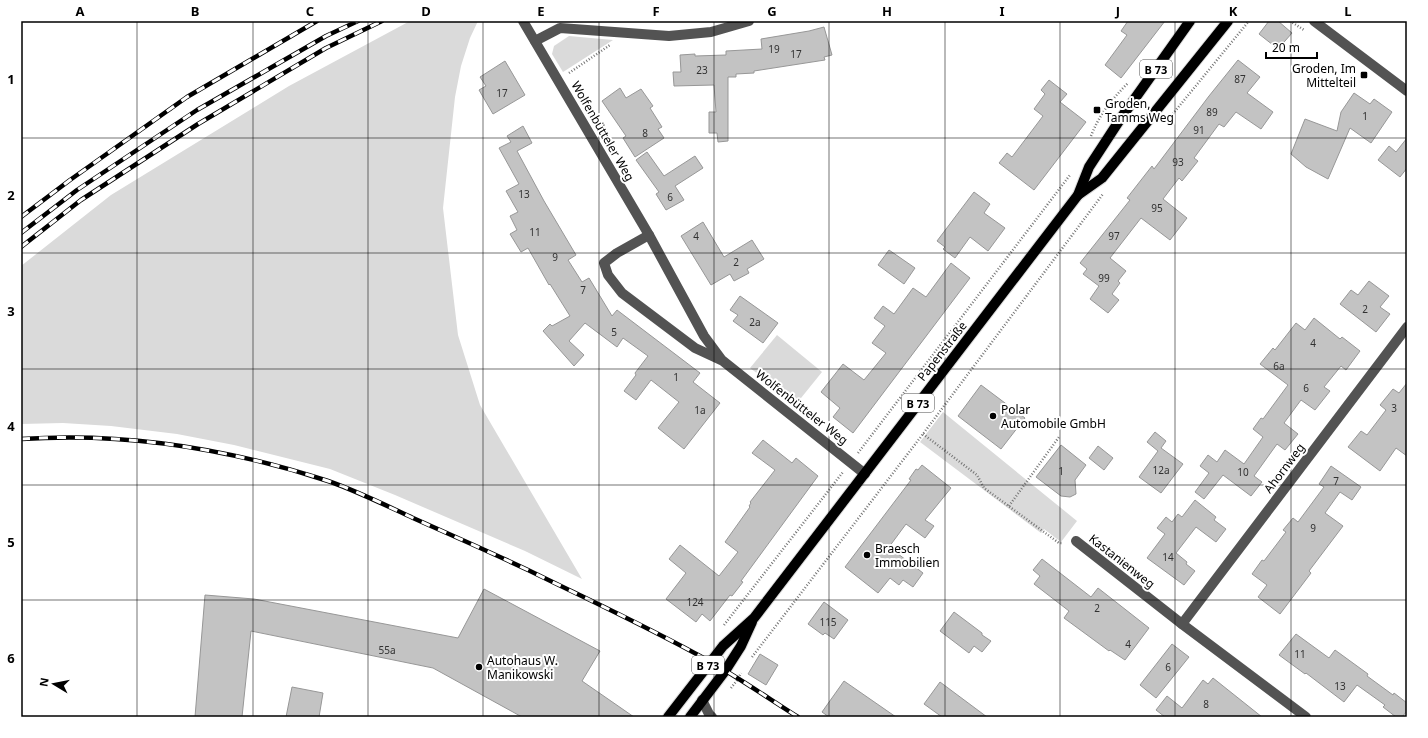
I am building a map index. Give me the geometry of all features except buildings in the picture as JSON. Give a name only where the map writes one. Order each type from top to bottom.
[{"type":"main road","name":"Papenstraße","points":[[668,717],[723,646],[754,618],[1078,195],[1089,167],[1121,118],[1190,21]]},
{"type":"main road","name":"Papenstraße","points":[[1078,195],[1102,178],[1228,21]]},
{"type":"main road","name":"Papenstraße","points":[[690,717],[725,671],[741,646],[754,618]]},
{"type":"street","name":"Wolfenbütteler Weg","points":[[524,21],[649,235],[704,336],[723,361]]},
{"type":"street","points":[[535,41],[560,28],[669,36],[711,32],[749,21]]},
{"type":"street","points":[[1314,21],[1407,91]]},
{"type":"street","name":"Wolfenbütteler Weg","points":[[649,235],[604,262],[608,275],[622,293],[695,348],[723,361],[865,474]]},
{"type":"street","name":"Ahornweg","points":[[1182,624],[1407,327]]},
{"type":"street","name":"Kastanienweg","points":[[1076,541],[1182,624],[1306,717]]},
{"type":"street","points":[[702,700],[712,717]]},
{"type":"path","points":[[1165,124],[1249,21]]},
{"type":"path","points":[[558,80],[626,34]]},
{"type":"path","points":[[1090,141],[1096,124],[1102,114],[1132,79]]},
{"type":"path","points":[[863,446],[1073,171]]},
{"type":"path","points":[[751,658],[1106,192]]},
{"type":"path","name":"Kastanienweg","points":[[923,434],[977,475],[984,488],[1059,543],[1076,541]]},
{"type":"path","points":[[1009,506],[1059,437]]},
{"type":"path","points":[[720,631],[837,479]]},
{"type":"path","points":[[738,679],[742,671]]},
{"type":"shaded area","points":[[410,21],[478,21],[470,38],[461,66],[455,97],[443,208],[458,335],[480,405],[582,579],[525,551],[395,495],[330,469],[234,445],[177,434],[111,426],[63,423],[21,424],[21,266],[111,195],[289,86]]},
{"type":"shaded area","points":[[569,36],[613,40],[563,72],[552,54],[554,46]]},
{"type":"shaded area","points":[[777,335],[822,372],[797,403],[750,368]]},
{"type":"shaded area","points":[[943,412],[1077,521],[1061,542],[1044,529],[1041,533],[920,442]]},
{"type":"railway","points":[[21,217],[70,180],[187,97],[317,21]]},
{"type":"railway","points":[[21,233],[77,190],[197,110],[326,36],[358,21]]},
{"type":"railway","points":[[21,247],[81,200],[198,124],[326,48],[382,21]]},
{"type":"railway","points":[[21,439],[60,437],[99,438],[176,445],[253,460],[328,481],[528,570],[642,626],[720,668],[798,717]]},
{"type":"place","name":"Groden, Im Mittelteil","points":[[1364,75]]},
{"type":"place","name":"Groden, Tamms Weg","points":[[1097,110]]},
{"type":"place","name":"Polar Automobile GmbH","points":[[993,416]]},
{"type":"place","name":"Braesch Immobilien","points":[[867,555]]},
{"type":"place","name":"Autohaus W. Manikowski","points":[[479,667]]}]
